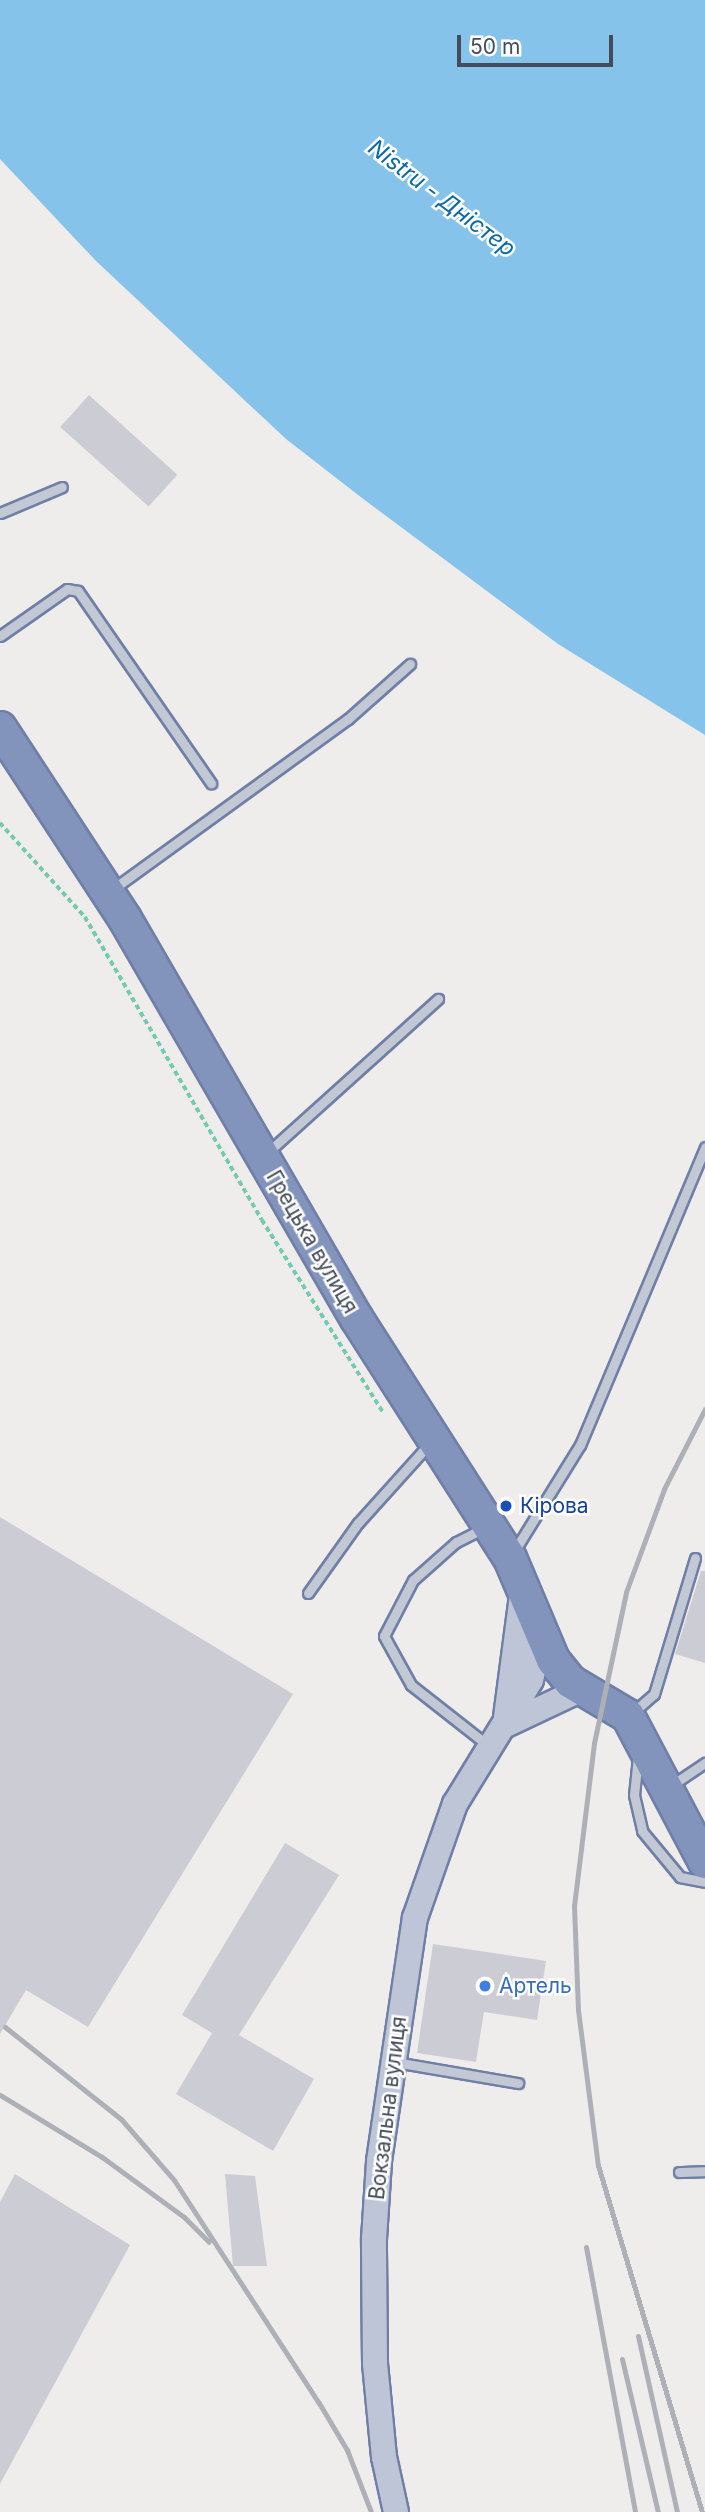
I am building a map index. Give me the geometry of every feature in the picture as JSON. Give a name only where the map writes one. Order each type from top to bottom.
[{"type":"highway","name":"Грецька вулиця","points":[[0,728],[107,894],[357,1320],[510,1558],[548,1647]]},
{"type":"highway","name":"Грецька вулиця","points":[[0,764],[63,828]]},
{"type":"highway","points":[[548,1647],[571,1682],[584,1688],[634,1729],[705,1862]]},
{"type":"main road","name":"Вокзальна вулиця","points":[[506,1725],[523,1588]]},
{"type":"main road","name":"Вокзальна вулиця","points":[[396,2512],[384,2457],[375,2364],[374,2239],[393,2062],[415,1918],[455,1804],[506,1725],[548,1647]]},
{"type":"main road","points":[[506,1725],[584,1688]]},
{"type":"lane","points":[[0,513],[62,487]]},
{"type":"lane","points":[[0,636],[67,589],[78,591],[211,783]]},
{"type":"lane","points":[[107,894],[348,719],[410,664]]},
{"type":"lane","points":[[263,1156],[438,999]]},
{"type":"lane","points":[[510,1558],[580,1445],[705,1147]]},
{"type":"lane","points":[[308,1593],[358,1523],[434,1439]]},
{"type":"lane","points":[[489,1525],[456,1542],[413,1580],[384,1636],[411,1685],[491,1748]]},
{"type":"lane","points":[[695,1558],[654,1694],[634,1729],[634,1795],[642,1831],[680,1877],[705,1882]]},
{"type":"lane","points":[[665,1790],[705,1763]]},
{"type":"lane","points":[[393,2062],[518,2083]]},
{"type":"lane","points":[[679,2172],[705,2171]]},
{"type":"path","points":[[0,823],[85,917],[262,1220],[384,1413]]},
{"type":"water","name":"Nistru - Дністер","points":[[0,0],[705,0],[705,735],[558,644],[286,439],[95,260],[0,159]]},
{"type":"building","points":[[89,395],[177,475],[149,507],[60,427]]},
{"type":"building","points":[[0,1517],[293,1694],[88,2027],[26,1990],[0,2034]]},
{"type":"building","points":[[701,1571],[705,1571],[705,1663],[675,1654]]},
{"type":"building","points":[[285,1843],[339,1875],[239,2035],[314,2079],[273,2151],[176,2094],[212,2033],[182,2015]]},
{"type":"building","name":"Артель","points":[[433,1944],[546,1961],[537,2020],[484,2012],[476,2062],[417,2053]]},
{"type":"building","points":[[15,2174],[130,2245],[0,2484],[0,2202]]},
{"type":"building","points":[[225,2174],[255,2176],[267,2266],[233,2266]]},
{"type":"railway","points":[[702,2512],[598,2166],[578,2010],[574,1906],[594,1743],[626,1592],[664,1489],[705,1409]]},
{"type":"railway","points":[[5,2027],[121,2119],[174,2180],[347,2450],[371,2512]]},
{"type":"railway","points":[[0,2095],[102,2157],[184,2217],[209,2242]]},
{"type":"railway","points":[[586,2247],[635,2512]]},
{"type":"railway","points":[[638,2336],[677,2512]]},
{"type":"railway","points":[[622,2359],[658,2512]]},
{"type":"place","name":"Кірова","points":[[506,1506]]},
{"type":"place","name":"Артель","points":[[485,1986]]}]
